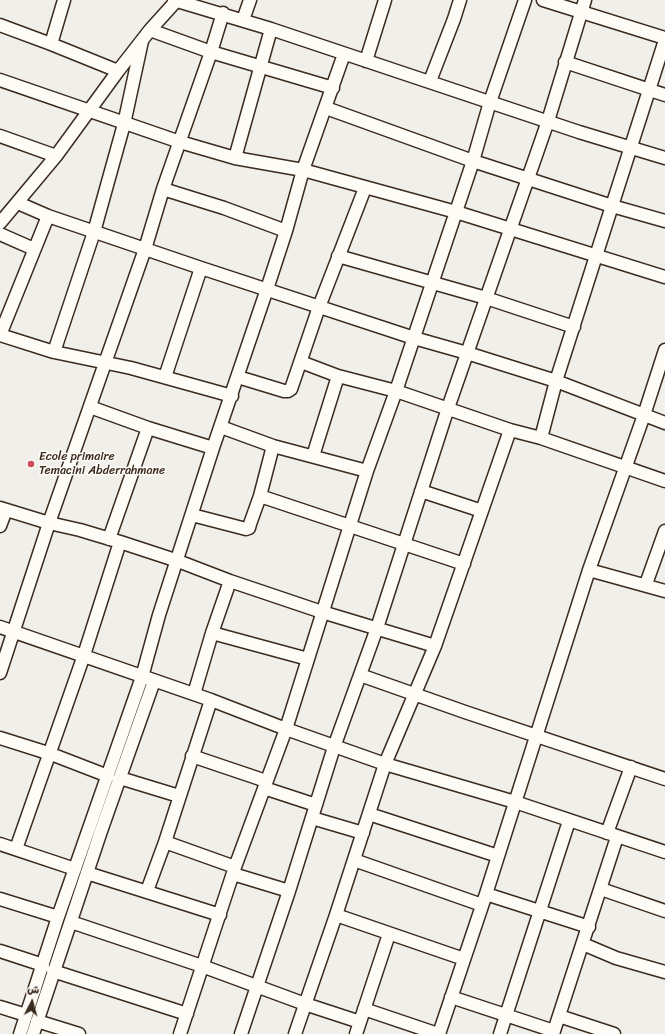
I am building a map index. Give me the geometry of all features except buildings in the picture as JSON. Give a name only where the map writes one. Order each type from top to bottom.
[{"type":"street","points":[[51,44],[64,0]]},
{"type":"street","points":[[0,223],[56,156],[118,71],[176,0],[223,13],[490,102],[665,158]]},
{"type":"street","points":[[243,20],[250,0]]},
{"type":"street","points":[[366,60],[385,0]]},
{"type":"street","points":[[430,82],[460,0]]},
{"type":"street","points":[[180,1034],[234,871],[286,729],[366,471],[414,338],[473,161],[490,102],[525,0]]},
{"type":"street","points":[[541,438],[556,381],[632,148],[665,39],[583,6],[542,0]]},
{"type":"street","points":[[241,1034],[334,746],[377,628],[448,408],[548,121],[583,6]]},
{"type":"street","points":[[0,673],[49,523],[145,249],[163,189],[211,52],[223,13]]},
{"type":"street","points":[[0,25],[118,71]]},
{"type":"street","points":[[235,158],[271,29]]},
{"type":"street","points":[[150,30],[211,52],[333,88]]},
{"type":"street","points":[[54,352],[94,232],[124,124],[142,41]]},
{"type":"street","points":[[114,777],[159,615],[286,231],[303,170],[344,54]]},
{"type":"street","points":[[565,62],[665,95]]},
{"type":"street","points":[[0,80],[124,124],[180,142],[235,158],[303,170],[456,212],[665,277]]},
{"type":"street","points":[[326,108],[473,161],[612,206],[665,221]]},
{"type":"street","points":[[0,136],[56,156]]},
{"type":"street","points":[[238,377],[284,391],[288,391],[293,386],[319,306],[365,188]]},
{"type":"street","points":[[163,189],[224,208],[286,231]]},
{"type":"street","points":[[18,203],[48,216],[201,268],[414,338],[556,381],[665,423]]},
{"type":"street","points":[[48,216],[0,335],[54,352],[106,362],[232,396]]},
{"type":"street","points":[[0,234],[34,249]]},
{"type":"street","points":[[338,256],[486,298],[574,327]]},
{"type":"street","points":[[164,377],[201,268]]},
{"type":"street","points":[[364,1009],[439,1034],[484,900],[589,570],[664,355]]},
{"type":"street","points":[[301,362],[338,376],[396,391],[510,430],[541,438],[665,482]]},
{"type":"street","points":[[313,456],[338,376]]},
{"type":"street","points":[[90,407],[148,428],[213,448]]},
{"type":"street","points":[[221,427],[273,446],[366,471]]},
{"type":"street","points":[[16,849],[51,754],[84,655],[114,541],[148,428]]},
{"type":"street","points":[[295,1034],[386,764],[435,646],[510,430]]},
{"type":"street","points":[[192,516],[246,529],[249,528],[260,496],[273,446]]},
{"type":"street","points":[[421,491],[482,511]]},
{"type":"street","points":[[260,496],[464,564]]},
{"type":"street","points":[[0,526],[3,509],[49,523],[80,530],[178,561],[230,581],[322,612],[435,646]]},
{"type":"street","points":[[646,584],[665,531]]},
{"type":"street","points":[[589,570],[665,590]]},
{"type":"street","points":[[194,694],[212,633],[230,581]]},
{"type":"street","points":[[0,627],[211,700],[286,729],[386,764],[515,802],[665,852]]},
{"type":"street","points":[[212,633],[308,659]]},
{"type":"street","points":[[360,675],[665,779]]},
{"type":"street","points":[[33,1034],[58,917],[81,871],[114,777],[154,681]]},
{"type":"street","points":[[148,891],[211,700]]},
{"type":"street","points":[[0,738],[51,754],[114,777],[179,796]]},
{"type":"street","points":[[192,756],[316,805]]},
{"type":"street","points":[[451,997],[554,1032],[601,889],[612,835],[630,767]]},
{"type":"street","points":[[369,814],[498,856]]},
{"type":"street","points":[[312,818],[363,833]]},
{"type":"street","points":[[500,1034],[569,821]]},
{"type":"street","points":[[165,842],[234,871],[288,891]]},
{"type":"street","points":[[0,844],[220,915]]},
{"type":"street","points":[[354,860],[484,900],[539,910],[589,927]]},
{"type":"street","points":[[20,1034],[26,1015],[71,922],[81,871]]},
{"type":"street","points":[[601,889],[665,911]]},
{"type":"street","points":[[0,899],[58,917]]},
{"type":"street","points":[[336,915],[464,959]]},
{"type":"street","points":[[71,922],[202,966],[257,987],[360,1022]]},
{"type":"street","points":[[356,1034],[389,934]]},
{"type":"street","points":[[583,944],[616,958],[665,972]]},
{"type":"street","points":[[0,951],[187,1014]]},
{"type":"street","points":[[0,1007],[26,1015]]},
{"type":"street","points":[[559,1016],[614,1034]]},
{"type":"street","points":[[37,1021],[79,1034]]},
{"type":"place","name":"Ecole primaire Temacini Abderrahmane","points":[[31,464]]}]
